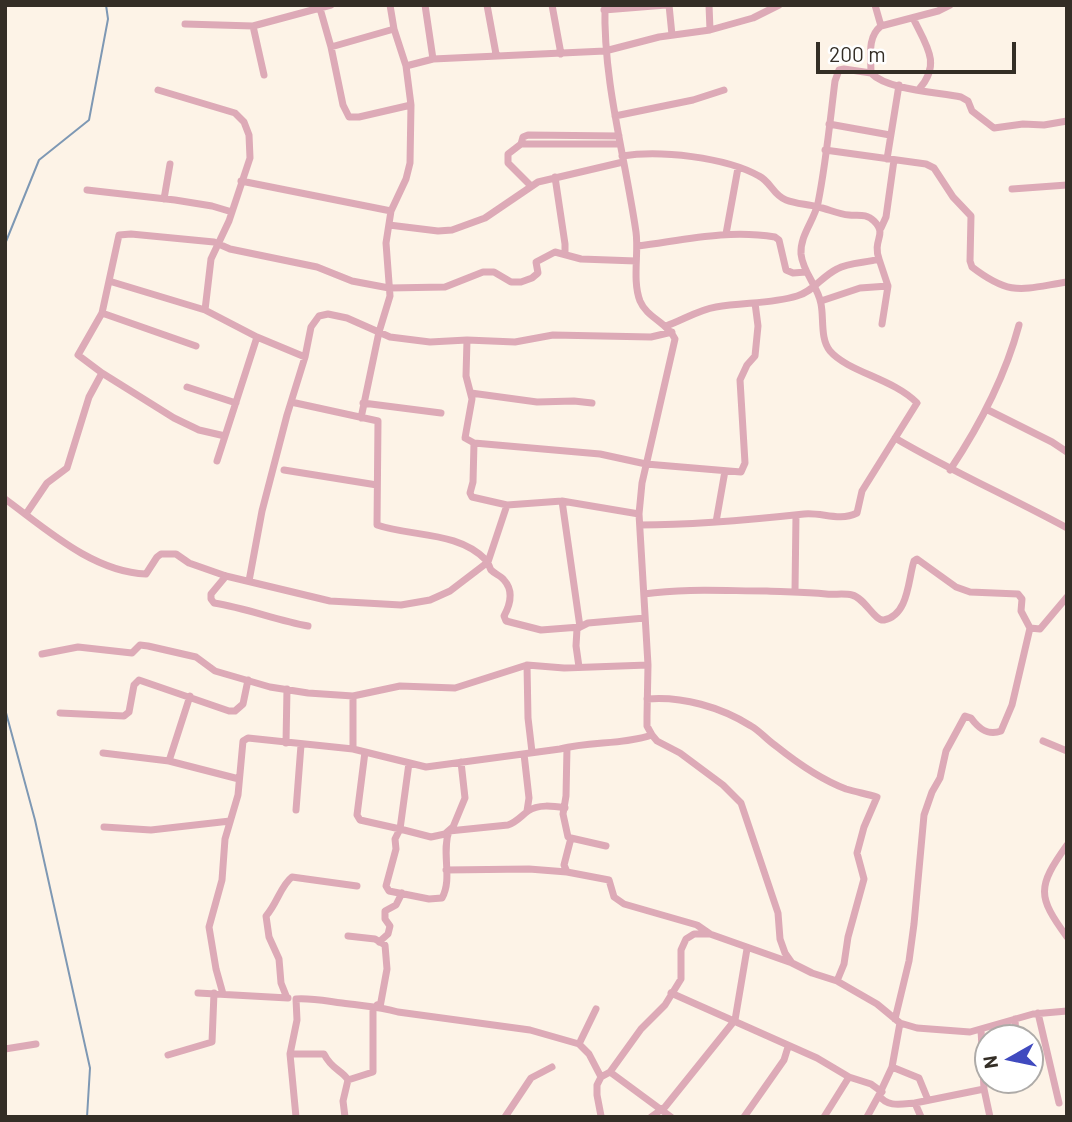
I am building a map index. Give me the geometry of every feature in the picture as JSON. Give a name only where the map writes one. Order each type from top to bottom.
[{"type":"street","points":[[184,24],[253,26],[331,5]]},
{"type":"street","points":[[361,418],[379,332],[390,296],[386,243],[391,211],[406,179],[410,163],[411,105],[406,66],[394,29],[390,5]]},
{"type":"street","points":[[425,5],[433,59]]},
{"type":"street","points":[[487,5],[496,54]]},
{"type":"street","points":[[552,5],[561,54]]},
{"type":"street","points":[[672,35],[668,5],[604,8],[605,51],[638,246],[636,261],[639,298],[645,310],[669,329],[675,339],[642,483],[639,514],[648,665],[647,726],[657,741],[680,753],[723,785],[741,803],[778,913],[780,939],[792,963]]},
{"type":"street","points":[[709,5],[710,30]]},
{"type":"street","points":[[406,66],[433,59],[496,54],[605,51],[672,35],[710,30],[753,18],[779,5]]},
{"type":"street","points":[[875,5],[881,26]]},
{"type":"street","points":[[950,5],[938,11],[881,26],[874,32],[870,46],[871,72],[876,78],[961,97],[968,101],[972,111],[994,128],[1067,121]]},
{"type":"street","points":[[320,7],[343,106],[349,117],[411,105]]},
{"type":"street","points":[[913,18],[929,52],[932,69],[928,80],[919,89]]},
{"type":"street","points":[[253,26],[264,75]]},
{"type":"street","points":[[331,47],[394,29]]},
{"type":"street","points":[[640,525],[716,522],[806,513],[830,518],[858,513],[862,491],[917,403],[897,388],[831,352],[824,333],[821,301],[806,272],[801,254],[802,242],[817,207],[835,81],[839,70],[871,72]]},
{"type":"street","points":[[882,324],[888,286],[876,245],[886,217],[891,160],[890,135],[899,85]]},
{"type":"street","points":[[158,90],[235,113],[244,122],[249,135],[250,158],[232,212],[211,259],[205,310]]},
{"type":"street","points":[[615,116],[694,100],[724,90]]},
{"type":"street","points":[[830,124],[890,135]]},
{"type":"street","points":[[531,186],[508,163],[508,154],[521,144],[523,137],[528,135],[619,140]]},
{"type":"street","points":[[825,150],[926,164],[934,168],[953,197],[969,211],[973,228],[970,261],[972,267],[1005,287],[1025,290],[1067,282]]},
{"type":"street","points":[[389,225],[438,231],[459,228],[485,218],[531,186],[555,177],[593,171],[622,159],[651,153],[708,159],[737,168],[764,179],[778,196],[848,215],[863,215],[873,219],[881,228]]},
{"type":"street","points":[[164,200],[170,164]]},
{"type":"street","points":[[726,234],[737,168]]},
{"type":"street","points":[[555,177],[565,253]]},
{"type":"street","points":[[241,181],[391,211]]},
{"type":"street","points":[[1012,189],[1067,186]]},
{"type":"street","points":[[87,190],[212,206],[232,212]]},
{"type":"street","points":[[638,246],[726,234],[775,237],[779,240],[786,270],[806,272]]},
{"type":"street","points":[[225,436],[199,430],[174,418],[78,355],[102,313],[119,235],[185,238],[218,244],[230,249],[317,267],[352,281],[389,288],[445,287],[483,272],[494,272],[511,282],[521,282],[538,273],[536,262],[555,252],[581,259],[636,261]]},
{"type":"street","points":[[248,581],[262,512],[305,357],[310,327],[319,316],[328,314],[347,318],[390,337],[415,341],[514,342],[553,335],[651,337],[698,311],[797,296],[814,289],[836,269],[879,259]]},
{"type":"street","points":[[109,281],[205,310],[257,337],[305,357]]},
{"type":"street","points":[[821,301],[860,288],[888,286]]},
{"type":"street","points":[[467,340],[466,376],[472,399],[465,439],[474,443],[600,454],[646,464],[741,472],[745,463],[740,380],[755,356],[758,326],[755,303]]},
{"type":"street","points":[[102,313],[196,346]]},
{"type":"street","points":[[950,470],[1002,377],[1019,325]]},
{"type":"street","points":[[217,461],[257,337]]},
{"type":"street","points":[[26,514],[47,484],[67,468],[89,397],[102,373]]},
{"type":"street","points":[[187,387],[236,403]]},
{"type":"street","points":[[471,393],[537,402],[592,403]]},
{"type":"street","points":[[291,402],[379,421],[377,524],[463,544],[488,562],[492,570],[507,583],[509,589],[511,599],[504,616],[506,621],[541,630],[645,618]]},
{"type":"street","points":[[363,403],[441,413]]},
{"type":"street","points":[[986,409],[1067,452]]},
{"type":"street","points":[[895,438],[950,470],[1067,528]]},
{"type":"street","points":[[474,443],[473,482],[470,493],[472,497],[507,505],[562,501],[639,514]]},
{"type":"street","points":[[284,470],[377,485]]},
{"type":"street","points":[[716,522],[725,471]]},
{"type":"street","points":[[5,499],[93,559],[122,570],[146,574],[157,556],[176,554],[189,563],[226,576],[339,602],[365,601],[401,605],[430,600],[450,591],[488,562],[507,505]]},
{"type":"street","points":[[562,501],[579,626],[576,646],[579,667]]},
{"type":"street","points":[[795,591],[796,515]]},
{"type":"street","points":[[645,594],[704,589],[853,595],[864,602],[878,619],[886,620],[898,610],[906,596],[912,567],[917,559],[956,587],[978,592],[1018,594],[1022,598],[1021,611],[1030,628],[1012,705],[1001,731],[995,734],[987,732],[965,716],[946,751],[940,778],[924,816],[909,961],[897,1021],[892,1067],[867,1117]]},
{"type":"street","points":[[226,576],[211,594],[214,603],[308,626]]},
{"type":"street","points":[[1030,628],[1040,629],[1067,597]]},
{"type":"street","points":[[42,654],[78,647],[132,653],[140,645],[148,646],[197,657],[215,671],[287,690],[353,696],[400,686],[454,688],[527,664],[579,667],[648,665]]},
{"type":"street","points":[[527,664],[530,798],[527,811]]},
{"type":"street","points":[[61,713],[124,716],[129,712],[134,685],[139,680],[235,711],[243,704],[248,680]]},
{"type":"street","points":[[286,743],[287,690]]},
{"type":"street","points":[[169,761],[190,696]]},
{"type":"street","points":[[353,696],[354,749]]},
{"type":"street","points":[[647,699],[689,702],[725,712],[752,726],[777,748],[845,789],[877,797],[864,827],[857,853],[864,879],[848,937],[844,964],[837,981]]},
{"type":"street","points":[[223,994],[209,926],[222,880],[225,839],[237,795],[243,741],[248,738],[354,749],[426,767],[567,747],[633,741],[652,735]]},
{"type":"street","points":[[1043,741],[1067,751]]},
{"type":"street","points":[[296,810],[301,745]]},
{"type":"street","points":[[567,747],[563,814],[568,837],[606,846]]},
{"type":"street","points":[[365,752],[357,815],[360,820],[431,837],[449,831],[508,825],[517,822],[533,808],[565,808]]},
{"type":"street","points":[[103,753],[169,761],[239,779]]},
{"type":"street","points":[[409,764],[400,829],[395,839],[396,849],[386,889],[429,899],[442,898],[444,895],[444,849],[449,831],[465,798],[461,762]]},
{"type":"street","points":[[104,827],[151,830],[230,821]]},
{"type":"street","points":[[568,872],[564,864],[571,838]]},
{"type":"street","points":[[1067,845],[1049,870],[1044,890],[1049,914],[1067,937]]},
{"type":"street","points":[[446,870],[529,869],[568,872],[609,880],[617,901],[697,925],[710,934],[837,981],[877,1004],[897,1021],[917,1028],[951,1032],[974,1031]]},
{"type":"street","points":[[287,998],[279,959],[269,937],[266,916],[275,906],[286,882],[292,877],[358,886]]},
{"type":"street","points":[[379,942],[388,933],[390,926],[385,919],[385,911],[396,905],[402,893]]},
{"type":"street","points":[[602,1116],[597,1095],[597,1085],[601,1077],[610,1072],[641,1029],[665,1005],[681,979],[681,950],[686,939],[694,934],[710,934]]},
{"type":"street","points":[[348,936],[386,945],[387,969],[379,1006],[373,1010],[373,1072],[348,1080]]},
{"type":"street","points":[[651,1117],[662,1109],[735,1020],[747,948]]},
{"type":"street","points":[[198,993],[311,998],[530,1030],[579,1044],[589,1054],[601,1077]]},
{"type":"street","points":[[168,1055],[212,1042],[214,993]]},
{"type":"street","points":[[671,993],[817,1058],[849,1077],[871,1084],[880,1094],[882,1101],[893,1105],[974,1091]]},
{"type":"street","points":[[296,999],[298,1020],[290,1054],[296,1117]]},
{"type":"street","points":[[579,1044],[596,1009]]},
{"type":"street","points":[[998,1024],[1038,1013],[1067,1011]]},
{"type":"street","points":[[1038,1013],[1059,1103]]},
{"type":"street","points":[[1015,1019],[1015,1024]]},
{"type":"street","points":[[5,1049],[36,1044]]},
{"type":"street","points":[[744,1117],[784,1060],[789,1047]]},
{"type":"street","points":[[290,1054],[324,1054],[330,1066],[345,1075],[348,1080],[343,1101],[345,1117]]},
{"type":"street","points":[[505,1117],[531,1078],[552,1067]]},
{"type":"street","points":[[892,1067],[919,1078],[928,1100]]},
{"type":"street","points":[[610,1072],[671,1117]]},
{"type":"street","points":[[824,1117],[849,1077]]},
{"type":"street","points":[[985,1094],[990,1117]]},
{"type":"street","points":[[915,1102],[921,1117]]},
{"type":"waterway","points":[[5,244],[39,160],[89,120],[108,19],[106,5]]},
{"type":"waterway","points":[[5,709],[35,820],[90,1068],[87,1117]]}]
